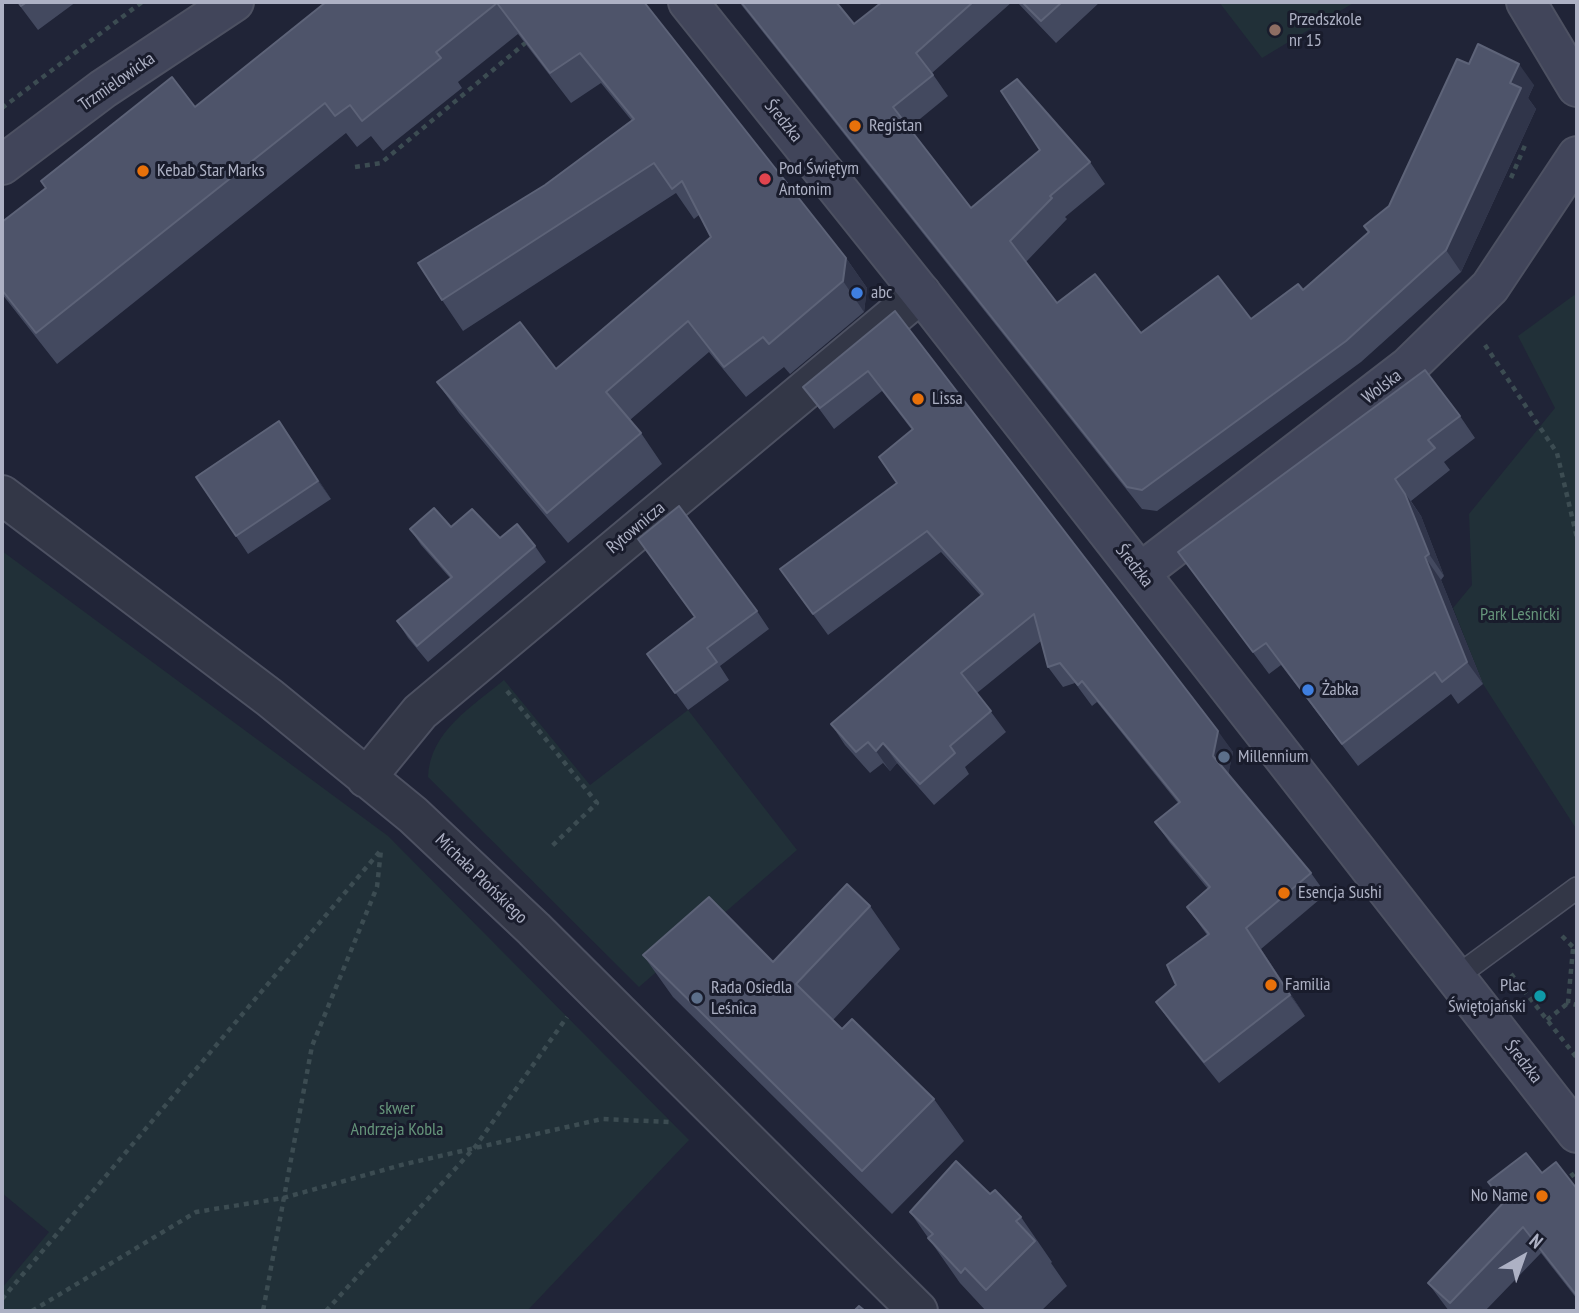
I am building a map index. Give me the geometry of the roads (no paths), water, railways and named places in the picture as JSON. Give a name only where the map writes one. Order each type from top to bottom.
[{"type":"main road","name":"Trzmielowicka","points":[[2,165],[103,89],[234,2]]},
{"type":"main road","name":"Średzka","points":[[688,2],[921,293],[1577,1133]]},
{"type":"main road","points":[[1526,2],[1577,87]]},
{"type":"main road","name":"Wolska","points":[[1140,573],[1408,367],[1490,287],[1577,156]]},
{"type":"street","name":"Rytownicza","points":[[366,778],[420,712],[921,293]]},
{"type":"street","name":"Michała Płońskiego","points":[[2,495],[270,698],[413,815],[481,878],[918,1311]]},
{"type":"lane","points":[[1456,977],[1577,888]]},
{"type":"place","name":"Przedszkole nr 15","points":[[1275,30]]},
{"type":"place","name":"Registan","points":[[855,126]]},
{"type":"place","name":"Kebab Star Marks","points":[[143,171]]},
{"type":"place","name":"Pod Świętym Antonim","points":[[765,179]]},
{"type":"place","name":"abc","points":[[857,293]]},
{"type":"place","name":"Lissa","points":[[918,399]]},
{"type":"place","name":"Żabka","points":[[1308,690]]},
{"type":"place","name":"Millennium","points":[[1224,757]]},
{"type":"place","name":"Esencja Sushi","points":[[1284,893]]},
{"type":"place","name":"Familia","points":[[1271,985]]},
{"type":"place","name":"Plac Świętojański","points":[[1540,996]]},
{"type":"place","name":"Rada Osiedla Leśnica","points":[[697,998]]},
{"type":"place","name":"No Name","points":[[1542,1196]]},
{"type":"park label","name":"Park Leśnicki","points":[[1520,615]]},
{"type":"park label","name":"skwer Andrzeja Kobla","points":[[397,1119]]}]
